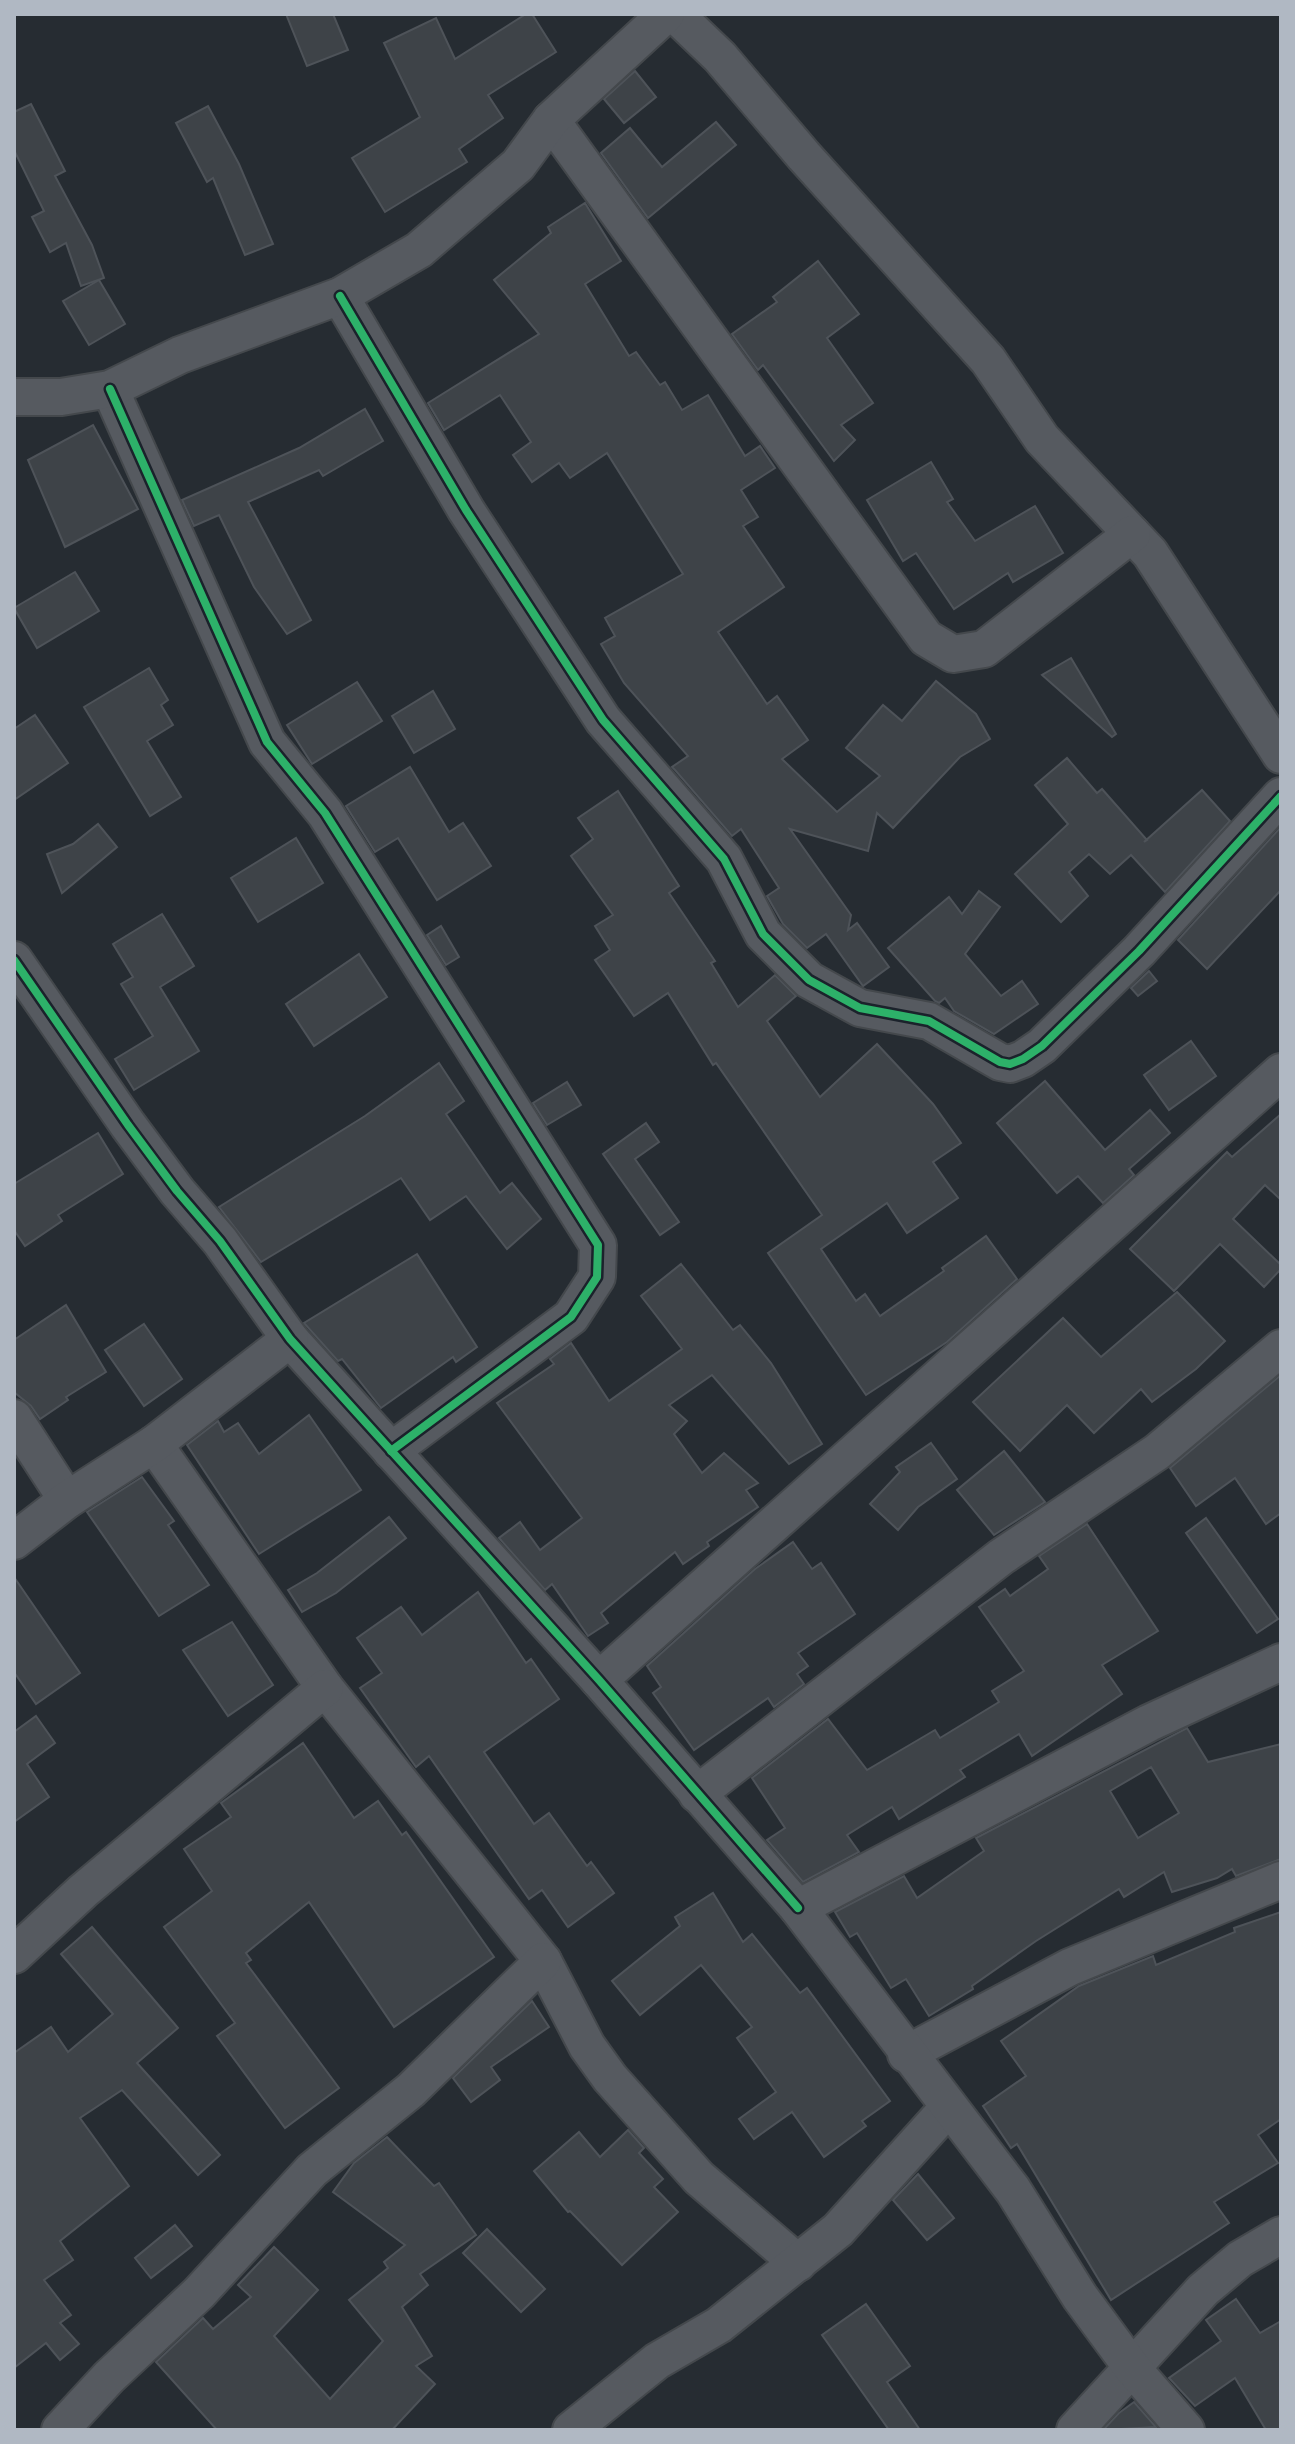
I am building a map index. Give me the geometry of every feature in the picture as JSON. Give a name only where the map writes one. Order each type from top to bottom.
[{"type":"street","points":[[14,397],[61,397],[110,389],[180,355],[340,296],[419,250],[518,165],[551,120],[666,14]]},
{"type":"street","points":[[675,14],[720,57],[804,156],[988,360],[1042,439],[1150,553],[1281,755]]},
{"type":"street","points":[[551,120],[926,638],[953,654],[984,649],[1132,534]]},
{"type":"street","points":[[340,296],[466,510],[603,720],[724,859],[763,934],[809,980],[860,1008],[929,1021],[1000,1062],[1010,1064],[1023,1059],[1042,1046],[1139,951],[1281,796]]},
{"type":"street","points":[[110,389],[267,742],[325,813],[598,1245],[597,1277],[571,1317],[391,1451]]},
{"type":"street","points":[[14,960],[128,1125],[177,1191],[220,1241],[290,1339],[599,1680],[798,1908],[906,2054],[1013,2190],[1080,2297],[1133,2369],[1186,2430]]},
{"type":"street","points":[[599,1680],[1281,1072]]},
{"type":"street","points":[[14,1541],[67,1500],[154,1444],[290,1339]]},
{"type":"street","points":[[697,1794],[1001,1557],[1157,1452],[1281,1348]]},
{"type":"street","points":[[14,1418],[67,1500]]},
{"type":"street","points":[[154,1444],[325,1688],[543,1961],[587,2046],[610,2078],[699,2178],[798,2263]]},
{"type":"street","points":[[798,1908],[1149,1723],[1281,1662]]},
{"type":"street","points":[[14,1955],[83,1891],[325,1688]]},
{"type":"street","points":[[906,2054],[1070,1967],[1281,1880]]},
{"type":"street","points":[[60,2430],[109,2377],[199,2293],[312,2170],[411,2090],[543,1961]]},
{"type":"street","points":[[571,2430],[657,2361],[719,2325],[838,2230],[948,2108]]},
{"type":"street","points":[[1075,2430],[1203,2290],[1240,2259],[1281,2235]]},
{"type":"building","points":[[286,14],[333,14],[348,50],[307,66]]},
{"type":"building","points":[[526,14],[532,14],[556,52],[488,95],[503,118],[459,149],[467,162],[385,212],[352,158],[420,117],[384,43],[436,18],[455,59]]},
{"type":"building","points":[[635,71],[656,97],[624,123],[604,99]]},
{"type":"building","points":[[31,104],[65,171],[55,176],[92,245],[104,278],[81,286],[66,243],[50,252],[32,217],[44,211],[14,150],[14,112]]},
{"type":"building","points":[[208,106],[239,164],[273,244],[245,255],[213,178],[207,182],[176,123]]},
{"type":"building","points":[[716,122],[736,145],[648,218],[601,153],[630,128],[662,167]]},
{"type":"building","points":[[585,203],[621,261],[585,284],[629,356],[636,352],[660,385],[665,382],[682,410],[708,395],[745,456],[760,446],[775,468],[741,490],[758,517],[743,526],[784,587],[718,632],[767,704],[777,696],[808,740],[782,759],[837,812],[880,776],[846,748],[883,705],[902,721],[936,681],[976,714],[990,739],[960,757],[893,828],[877,813],[868,851],[790,829],[851,915],[848,930],[857,923],[889,967],[863,986],[826,934],[807,948],[783,924],[767,896],[779,888],[741,829],[732,836],[672,767],[688,756],[624,683],[601,644],[615,636],[605,618],[683,574],[607,453],[570,478],[559,463],[532,482],[513,455],[531,442],[500,395],[444,430],[428,403],[539,334],[494,280],[551,233],[548,227]]},
{"type":"building","points":[[818,261],[859,314],[827,338],[873,403],[841,425],[855,440],[834,461],[763,365],[758,370],[732,334],[777,302],[773,297]]},
{"type":"building","points":[[99,280],[125,324],[89,345],[63,301]]},
{"type":"building","points":[[365,409],[383,441],[323,476],[319,470],[248,502],[311,620],[287,634],[254,587],[219,515],[194,526],[182,500],[299,448]]},
{"type":"building","points":[[93,425],[138,509],[65,547],[28,460]]},
{"type":"building","points":[[931,462],[953,499],[947,502],[975,541],[1035,506],[1063,553],[1013,582],[1008,573],[954,609],[916,553],[903,561],[867,500]]},
{"type":"building","points":[[75,572],[99,611],[37,648],[14,608]]},
{"type":"building","points":[[1071,658],[1116,734],[1112,737],[1042,675]]},
{"type":"building","points":[[149,668],[168,700],[161,705],[173,725],[147,741],[181,797],[150,816],[84,707]]},
{"type":"building","points":[[357,682],[382,721],[312,764],[287,725]]},
{"type":"building","points":[[433,691],[455,729],[414,753],[392,716]]},
{"type":"building","points":[[35,715],[68,763],[14,800],[14,729]]},
{"type":"building","points":[[1067,758],[1097,793],[1102,789],[1147,840],[1202,790],[1230,821],[1165,892],[1131,855],[1110,874],[1089,854],[1069,872],[1088,896],[1061,922],[1015,874],[1068,824],[1035,785]]},
{"type":"building","points":[[410,767],[449,832],[463,823],[491,866],[437,900],[398,838],[375,852],[346,806]]},
{"type":"building","points":[[618,791],[679,886],[669,893],[715,961],[711,963],[738,1007],[775,975],[796,996],[767,1021],[820,1097],[877,1044],[933,1104],[961,1143],[933,1162],[958,1198],[907,1233],[887,1203],[821,1249],[856,1301],[865,1294],[880,1316],[944,1271],[942,1268],[986,1236],[1017,1279],[947,1342],[866,1395],[768,1253],[822,1215],[716,1063],[713,1065],[668,993],[634,1016],[595,960],[610,950],[595,926],[613,915],[571,856],[593,839],[578,818]]},
{"type":"building","points":[[98,824],[117,847],[62,893],[47,854],[73,844]]},
{"type":"building","points":[[1281,827],[1281,890],[1207,969],[1178,940]]},
{"type":"building","points":[[296,838],[323,883],[258,922],[231,878]]},
{"type":"building","points":[[979,891],[1000,907],[965,954],[1001,996],[1022,981],[1038,1004],[994,1034],[954,1011],[945,998],[939,1003],[935,1001],[888,948],[949,897],[962,914]]},
{"type":"building","points":[[162,914],[194,966],[160,987],[199,1051],[134,1090],[115,1059],[153,1036],[121,984],[133,977],[113,944]]},
{"type":"building","points":[[441,926],[459,957],[446,965],[427,935]]},
{"type":"building","points":[[359,954],[387,997],[314,1046],[286,1004]]},
{"type":"building","points":[[1149,971],[1157,981],[1138,996],[1131,988]]},
{"type":"building","points":[[1191,1041],[1216,1076],[1169,1110],[1144,1075]]},
{"type":"building","points":[[439,1063],[464,1101],[446,1114],[500,1193],[512,1183],[541,1219],[507,1249],[466,1196],[430,1220],[401,1178],[261,1262],[219,1207],[365,1116]]},
{"type":"building","points":[[1045,1081],[1105,1150],[1150,1110],[1170,1133],[1129,1169],[1134,1175],[1103,1203],[1078,1176],[1057,1193],[997,1123]]},
{"type":"building","points":[[567,1082],[581,1105],[547,1125],[533,1103]]},
{"type":"building","points":[[1281,1114],[1281,1200],[1265,1185],[1233,1219],[1281,1265],[1281,1269],[1264,1287],[1220,1244],[1174,1291],[1130,1249],[1227,1152],[1232,1157]]},
{"type":"building","points":[[646,1123],[659,1142],[635,1159],[679,1222],[660,1235],[603,1154]]},
{"type":"building","points":[[98,1133],[123,1174],[58,1215],[62,1221],[25,1246],[14,1230],[14,1184]]},
{"type":"building","points":[[417,1254],[477,1347],[456,1362],[453,1357],[381,1408],[342,1359],[338,1361],[304,1323]]},
{"type":"building","points":[[681,1264],[733,1330],[740,1325],[771,1363],[822,1444],[789,1464],[712,1375],[669,1405],[687,1421],[674,1434],[702,1473],[724,1453],[758,1483],[746,1490],[758,1507],[707,1542],[709,1546],[683,1564],[675,1552],[601,1613],[608,1623],[588,1636],[552,1584],[545,1590],[499,1538],[520,1522],[540,1550],[582,1518],[497,1403],[554,1364],[550,1359],[571,1343],[609,1401],[682,1349],[641,1296]]},
{"type":"building","points":[[1177,1292],[1225,1341],[1196,1369],[1152,1402],[1141,1389],[1094,1433],[1067,1405],[1020,1451],[973,1402],[1063,1318],[1101,1357]]},
{"type":"building","points":[[66,1305],[106,1372],[66,1397],[68,1400],[40,1419],[31,1406],[14,1392],[14,1340]]},
{"type":"building","points":[[144,1324],[182,1379],[144,1406],[105,1350]]},
{"type":"building","points":[[1281,1375],[1281,1513],[1266,1524],[1235,1478],[1196,1506],[1170,1468]]},
{"type":"building","points":[[309,1415],[361,1490],[259,1554],[187,1445],[218,1421],[224,1432],[238,1423],[259,1454]]},
{"type":"building","points":[[931,1443],[957,1479],[918,1507],[898,1530],[870,1504],[900,1472],[896,1467]]},
{"type":"building","points":[[1004,1451],[1045,1502],[994,1535],[957,1490]]},
{"type":"building","points":[[142,1477],[174,1521],[168,1525],[209,1585],[159,1616],[87,1512]]},
{"type":"building","points":[[389,1517],[406,1538],[336,1593],[302,1612],[288,1590],[317,1573]]},
{"type":"building","points":[[1206,1518],[1278,1619],[1257,1633],[1186,1533]]},
{"type":"building","points":[[1087,1524],[1158,1631],[1102,1665],[1122,1694],[1032,1756],[1019,1734],[960,1770],[965,1777],[899,1819],[892,1807],[847,1835],[859,1852],[803,1882],[767,1840],[785,1828],[752,1778],[828,1719],[867,1770],[935,1730],[940,1738],[999,1702],[992,1691],[1024,1671],[979,1607],[1005,1589],[1010,1596],[1048,1569],[1039,1556]]},
{"type":"building","points":[[793,1542],[812,1569],[821,1563],[855,1614],[798,1653],[808,1666],[797,1674],[804,1684],[774,1707],[768,1698],[694,1750],[653,1693],[661,1687],[647,1666],[755,1569]]},
{"type":"building","points":[[14,1577],[80,1673],[36,1704],[14,1672]]},
{"type":"building","points":[[478,1592],[526,1663],[531,1659],[559,1699],[484,1752],[534,1824],[549,1813],[587,1866],[591,1862],[614,1893],[568,1927],[542,1890],[529,1899],[429,1756],[416,1767],[360,1688],[382,1673],[357,1638],[401,1607],[422,1635]]},
{"type":"building","points":[[232,1622],[273,1685],[228,1716],[183,1650]]},
{"type":"building","points":[[36,1716],[55,1743],[27,1764],[49,1797],[14,1822],[14,1732]]},
{"type":"building","points":[[1187,1728],[1208,1762],[1281,1744],[1281,1859],[1236,1876],[1232,1869],[1217,1878],[1172,1892],[1164,1872],[1124,1897],[1119,1889],[1036,1941],[972,1986],[973,1989],[929,2016],[906,1979],[891,1988],[857,1933],[850,1937],[835,1912],[904,1876],[917,1898],[984,1851],[976,1838]],"holes":[[[1151,1767],[1179,1813],[1138,1838],[1110,1791]]]},
{"type":"building","points":[[303,1743],[354,1818],[378,1801],[402,1835],[406,1832],[494,1957],[394,2027],[309,1902],[246,1953],[251,1960],[246,1963],[339,2088],[285,2128],[217,2036],[235,2023],[164,1927],[212,1891],[184,1849],[231,1817],[221,1803]]},
{"type":"building","points":[[713,1893],[743,1942],[752,1934],[800,1993],[807,1988],[890,2101],[862,2121],[866,2126],[824,2157],[792,2112],[754,2139],[739,2119],[776,2092],[737,2038],[752,2027],[701,1965],[640,2015],[612,1981],[680,1926],[675,1917]]},
{"type":"building","points":[[1281,1912],[1281,2119],[1258,2135],[1278,2163],[1214,2202],[1229,2223],[1111,2300],[1017,2144],[1011,2148],[983,2106],[1026,2076],[1001,2041],[1079,1986],[1153,1956],[1156,1965],[1235,1932],[1234,1928]]},
{"type":"building","points":[[92,1927],[178,2028],[137,2063],[220,2155],[198,2175],[122,2090],[80,2118],[129,2186],[60,2241],[73,2260],[44,2280],[71,2315],[60,2323],[79,2344],[60,2360],[46,2343],[14,2368],[14,2053],[51,2027],[68,2052],[113,2014],[61,1954]]},
{"type":"building","points":[[532,2001],[549,2027],[491,2067],[500,2080],[471,2102],[453,2078]]},
{"type":"building","points":[[628,2130],[644,2148],[639,2153],[663,2179],[654,2187],[678,2212],[622,2265],[568,2212],[534,2171],[579,2132],[600,2157]]},
{"type":"building","points":[[387,2137],[434,2186],[439,2183],[476,2235],[420,2274],[428,2285],[402,2307],[432,2356],[416,2366],[435,2384],[392,2430],[217,2430],[156,2362],[203,2318],[213,2329],[251,2297],[238,2285],[274,2247],[318,2290],[274,2336],[330,2399],[383,2341],[349,2300],[388,2268],[384,2262],[405,2245],[333,2192],[354,2163]]},
{"type":"building","points":[[918,2174],[954,2218],[927,2240],[893,2200]]},
{"type":"building","points":[[175,2225],[192,2246],[151,2278],[135,2258]]},
{"type":"building","points":[[487,2229],[545,2289],[521,2312],[463,2253]]},
{"type":"building","points":[[1236,2299],[1260,2333],[1281,2321],[1281,2430],[1266,2430],[1235,2378],[1195,2406],[1169,2378],[1221,2341],[1206,2320]]},
{"type":"building","points":[[866,2304],[910,2366],[887,2382],[920,2430],[889,2430],[822,2335]]},
{"type":"building","points":[[1134,2402],[1156,2427],[1103,2430],[1119,2413]]},
{"type":"cycle path","points":[[340,296],[466,510],[603,720],[724,859],[763,934],[809,980],[860,1008],[929,1021],[1000,1062],[1010,1064],[1023,1059],[1042,1046],[1139,951],[1281,796]]},
{"type":"cycle path","points":[[110,389],[267,742],[325,813],[598,1245],[597,1277],[571,1317],[391,1451]]},
{"type":"cycle path","points":[[14,960],[128,1125],[177,1191],[220,1241],[290,1339],[599,1680],[798,1908]]}]
